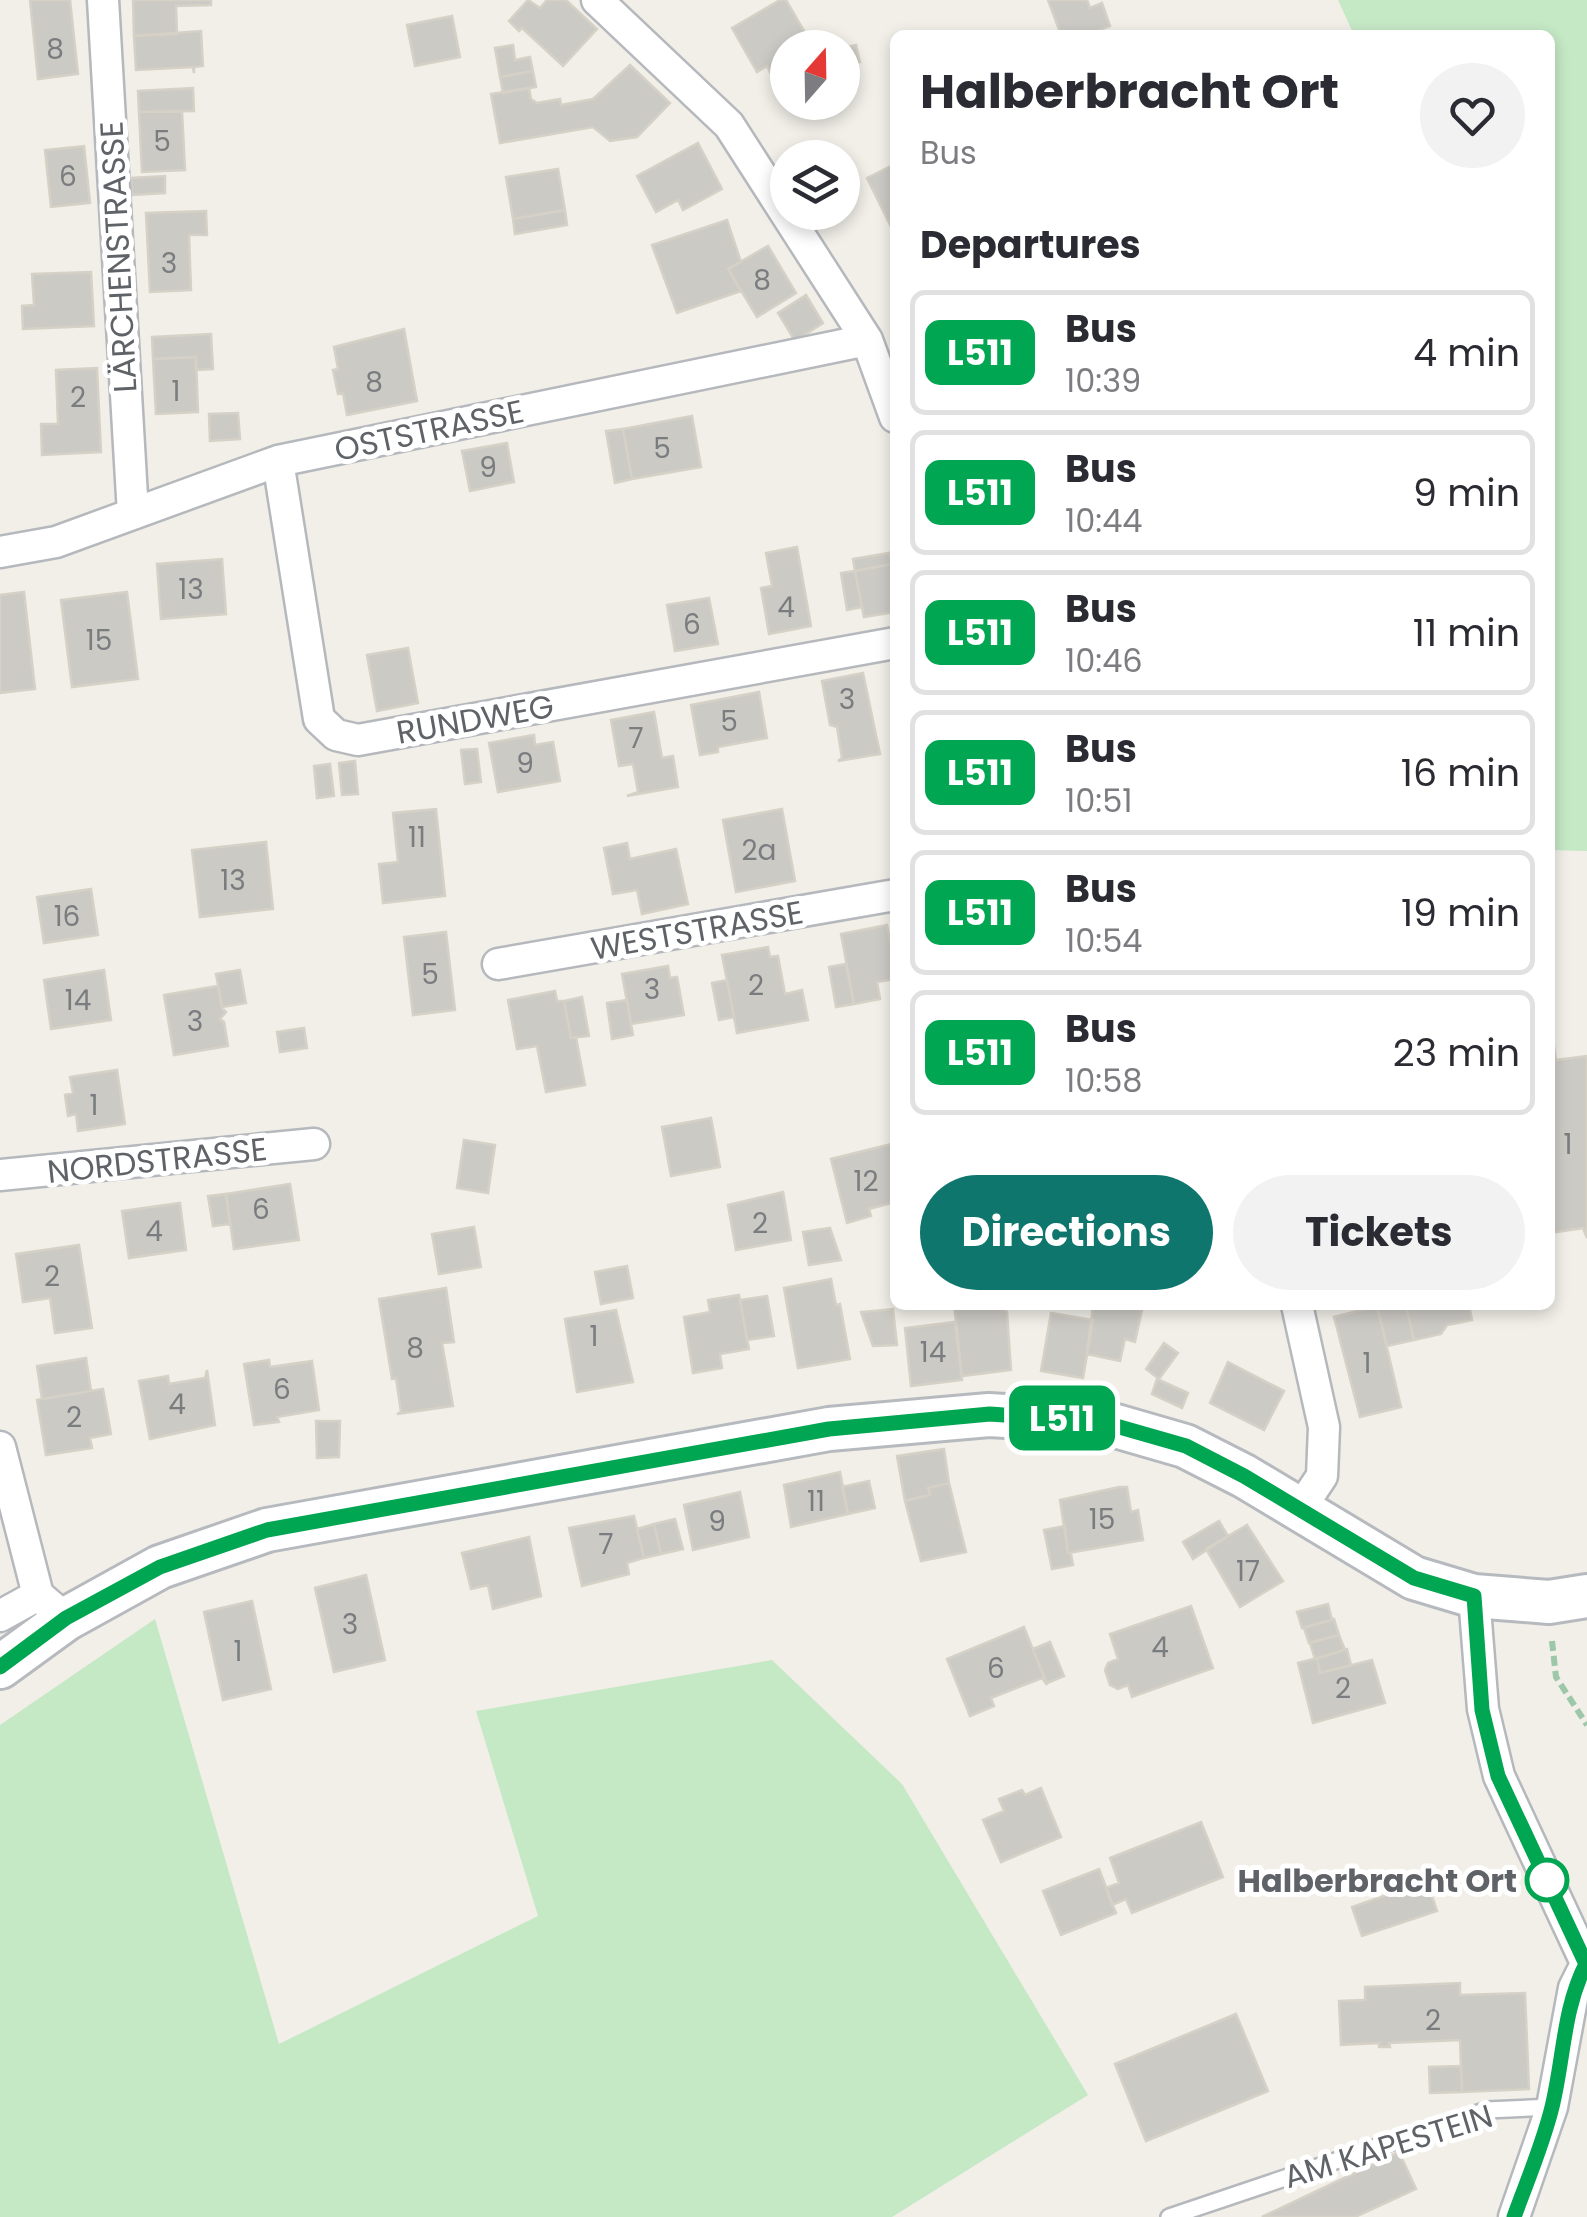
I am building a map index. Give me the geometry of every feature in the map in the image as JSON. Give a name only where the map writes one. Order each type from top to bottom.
[{"type":"main road","points":[[0,1668],[52,1607],[267,1530],[847,1427],[990,1414],[1102,1422],[1186,1446],[1414,1578],[1474,1596],[1568,1599]]},
{"type":"street","name":"LÄRCHENSTRASSE","points":[[103,0],[133,514]]},
{"type":"street","points":[[598,0],[729,126],[868,340],[890,403]]},
{"type":"street","name":"OSTSTRASSE","points":[[0,552],[56,542],[278,461],[868,340]]},
{"type":"street","name":"RUNDWEG","points":[[278,461],[319,719],[336,735],[358,740],[890,644]]},
{"type":"street","name":"WESTSTRASSE","points":[[498,964],[890,896]]},
{"type":"street","name":"NORDSTRASSE","points":[[0,1175],[314,1144]]},
{"type":"street","points":[[1298,1310],[1324,1427],[1322,1476],[1300,1509]]},
{"type":"street","points":[[0,1446],[52,1607],[0,1616]]},
{"type":"street","points":[[1474,1596],[1482,1710],[1498,1776],[1587,1964],[1570,2002],[1552,2108],[1514,2217]]},
{"type":"lane","name":"AM KAPESTEIN","points":[[1169,2217],[1487,2110],[1552,2108]]},
{"type":"path","points":[[1568,1599],[1556,1677],[1587,1726]]},
{"type":"green space","points":[[1338,0],[1587,0],[1587,851],[1555,850],[1555,30],[1352,30]]},
{"type":"green space","points":[[155,1619],[279,2044],[538,1916],[476,1711],[772,1660],[902,1784],[1088,2095],[892,2217],[0,2217],[0,1725]]},
{"type":"building","points":[[30,0],[70,0],[78,74],[38,79]]},
{"type":"building","points":[[133,0],[211,0],[211,5],[176,6],[177,34],[134,36]]},
{"type":"building","points":[[528,0],[540,8],[547,0],[566,0],[597,29],[563,66],[509,21]]},
{"type":"building","points":[[786,0],[804,30],[770,30],[770,72],[767,66],[757,72],[732,28]]},
{"type":"building","points":[[1048,0],[1087,0],[1090,8],[1102,3],[1110,26],[1100,30],[1059,30]]},
{"type":"building","points":[[452,16],[460,57],[415,66],[407,25]]},
{"type":"building","points":[[201,31],[203,66],[194,67],[194,73],[193,67],[136,70],[134,36]]},
{"type":"building","points":[[513,45],[515,60],[530,57],[533,71],[500,77],[495,48]]},
{"type":"building","points":[[630,65],[670,103],[637,137],[610,141],[593,127],[500,143],[491,94],[529,88],[531,99],[537,103],[560,99],[561,105],[593,99]]},
{"type":"building","points":[[533,71],[536,87],[503,93],[500,77]]},
{"type":"building","points":[[193,88],[194,111],[139,112],[138,91]]},
{"type":"building","points":[[182,111],[185,170],[142,172],[139,112]]},
{"type":"building","points":[[698,143],[722,189],[683,210],[678,200],[656,212],[637,176]]},
{"type":"building","points":[[84,146],[90,203],[51,207],[45,150]]},
{"type":"building","points":[[890,166],[890,225],[867,178]]},
{"type":"building","points":[[558,169],[565,210],[513,219],[506,177]]},
{"type":"building","points":[[165,176],[165,193],[132,195],[131,178]]},
{"type":"building","points":[[565,210],[567,225],[515,234],[513,219]]},
{"type":"building","points":[[206,211],[207,235],[189,235],[191,290],[150,292],[146,213]]},
{"type":"building","points":[[727,220],[741,262],[728,269],[741,291],[677,313],[652,245]]},
{"type":"building","points":[[768,246],[796,293],[757,317],[728,269]]},
{"type":"building","points":[[91,272],[94,326],[23,329],[22,306],[34,305],[32,274]]},
{"type":"building","points":[[806,295],[823,323],[795,341],[778,313]]},
{"type":"building","points":[[404,329],[417,401],[347,415],[333,370],[338,369],[334,347]]},
{"type":"building","points":[[211,334],[213,369],[196,370],[196,357],[153,359],[152,337]]},
{"type":"building","points":[[196,357],[198,412],[156,414],[153,359]]},
{"type":"building","points":[[97,368],[101,452],[42,455],[41,424],[58,424],[56,370]]},
{"type":"building","points":[[238,413],[240,439],[210,441],[209,414]]},
{"type":"building","points":[[692,416],[701,467],[632,479],[623,429]]},
{"type":"building","points":[[623,429],[632,479],[615,483],[606,431]]},
{"type":"building","points":[[507,443],[514,482],[470,491],[462,451]]},
{"type":"building","points":[[797,547],[811,626],[769,634],[761,588],[772,586],[766,553]]},
{"type":"building","points":[[889,553],[890,564],[855,571],[853,559]]},
{"type":"building","points":[[222,559],[226,614],[161,619],[157,564]]},
{"type":"building","points":[[890,565],[890,613],[864,617],[855,571]]},
{"type":"building","points":[[855,571],[862,607],[847,610],[841,573]]},
{"type":"building","points":[[24,592],[35,689],[0,693],[0,595]]},
{"type":"building","points":[[127,592],[138,679],[72,687],[61,600]]},
{"type":"building","points":[[709,598],[718,644],[675,651],[667,605]]},
{"type":"building","points":[[408,648],[418,703],[377,711],[367,655]]},
{"type":"building","points":[[863,673],[880,754],[838,761],[842,758],[837,727],[830,725],[822,681]]},
{"type":"building","points":[[759,692],[767,738],[718,747],[718,752],[700,755],[691,705]]},
{"type":"building","points":[[654,712],[662,758],[673,756],[678,787],[627,796],[638,792],[633,764],[619,766],[611,720]]},
{"type":"building","points":[[534,735],[535,745],[553,742],[560,781],[498,792],[489,743]]},
{"type":"building","points":[[477,749],[481,782],[465,784],[461,750]]},
{"type":"building","points":[[355,761],[358,794],[342,795],[339,763]]},
{"type":"building","points":[[330,764],[334,796],[317,798],[314,766]]},
{"type":"building","points":[[436,809],[445,896],[383,903],[379,864],[398,862],[393,813]]},
{"type":"building","points":[[782,809],[795,881],[736,892],[723,820]]},
{"type":"building","points":[[266,842],[273,909],[200,917],[192,850]]},
{"type":"building","points":[[627,843],[630,859],[676,849],[688,904],[642,914],[637,890],[613,894],[604,848]]},
{"type":"building","points":[[91,889],[98,935],[44,943],[37,897]]},
{"type":"building","points":[[887,925],[890,980],[877,982],[880,999],[854,1004],[841,934]]},
{"type":"building","points":[[446,932],[455,1010],[413,1015],[404,937]]},
{"type":"building","points":[[768,947],[770,957],[778,956],[785,994],[802,990],[808,1020],[737,1033],[722,955]]},
{"type":"building","points":[[846,964],[854,1004],[836,1007],[829,967]]},
{"type":"building","points":[[668,966],[670,978],[677,977],[684,1015],[631,1024],[622,974]]},
{"type":"building","points":[[104,970],[111,1020],[51,1029],[44,980]]},
{"type":"building","points":[[240,970],[246,1003],[222,1007],[216,974]]},
{"type":"building","points":[[727,980],[734,1017],[719,1020],[712,983]]},
{"type":"building","points":[[218,986],[226,1012],[220,1019],[228,1046],[174,1055],[164,995]]},
{"type":"building","points":[[555,991],[557,1001],[564,1001],[571,1038],[576,1037],[585,1085],[546,1092],[537,1046],[517,1049],[508,1000]]},
{"type":"building","points":[[582,997],[589,1036],[571,1038],[564,1001]]},
{"type":"building","points":[[627,1000],[633,1035],[612,1039],[607,1003]]},
{"type":"building","points":[[304,1028],[307,1048],[280,1052],[277,1032]]},
{"type":"building","points":[[1555,1053],[1556,1060],[1587,1056],[1587,1238],[1583,1228],[1555,1232]]},
{"type":"building","points":[[117,1070],[125,1124],[78,1131],[76,1114],[68,1116],[65,1095],[73,1093],[70,1077]]},
{"type":"building","points":[[711,1118],[720,1167],[671,1176],[662,1127]]},
{"type":"building","points":[[464,1140],[495,1145],[488,1193],[457,1188]]},
{"type":"building","points":[[890,1144],[890,1203],[869,1209],[871,1216],[847,1223],[831,1159]]},
{"type":"building","points":[[290,1184],[299,1240],[234,1249],[226,1194]]},
{"type":"building","points":[[783,1192],[791,1240],[736,1250],[728,1205]]},
{"type":"building","points":[[226,1194],[230,1224],[213,1226],[208,1196]]},
{"type":"building","points":[[180,1203],[186,1250],[129,1258],[122,1211]]},
{"type":"building","points":[[474,1227],[481,1267],[439,1274],[432,1234]]},
{"type":"building","points":[[830,1228],[841,1260],[809,1265],[803,1232]]},
{"type":"building","points":[[79,1245],[92,1328],[55,1333],[50,1298],[23,1302],[16,1254]]},
{"type":"building","points":[[627,1266],[633,1298],[601,1304],[595,1272]]},
{"type":"building","points":[[831,1279],[850,1359],[798,1368],[784,1288]]},
{"type":"building","points":[[446,1288],[454,1342],[442,1343],[453,1406],[397,1414],[401,1412],[396,1378],[392,1379],[379,1299]]},
{"type":"building","points":[[739,1295],[749,1349],[720,1354],[722,1368],[693,1373],[684,1317],[710,1312],[708,1300]]},
{"type":"building","points":[[767,1296],[774,1336],[747,1340],[740,1300]]},
{"type":"building","points":[[616,1310],[633,1382],[577,1392],[565,1319]]},
{"type":"building","points":[[893,1310],[897,1345],[873,1346],[861,1312]]},
{"type":"building","points":[[955,1310],[1005,1310],[1011,1370],[962,1376]]},
{"type":"building","points":[[1092,1310],[1142,1310],[1135,1342],[1125,1339],[1120,1361],[1087,1354]]},
{"type":"building","points":[[1378,1310],[1407,1310],[1414,1340],[1387,1346]]},
{"type":"building","points":[[1378,1310],[1401,1407],[1360,1417],[1334,1317]]},
{"type":"building","points":[[1407,1310],[1470,1310],[1472,1320],[1447,1325],[1441,1334],[1414,1340]]},
{"type":"building","points":[[1051,1313],[1093,1320],[1083,1378],[1041,1371]]},
{"type":"building","points":[[955,1322],[962,1380],[911,1386],[905,1328]]},
{"type":"building","points":[[1164,1343],[1178,1353],[1159,1379],[1146,1369]]},
{"type":"building","points":[[86,1358],[91,1391],[42,1399],[37,1366]]},
{"type":"building","points":[[269,1360],[270,1367],[312,1361],[319,1410],[254,1425],[244,1364]]},
{"type":"building","points":[[1228,1362],[1284,1391],[1264,1430],[1210,1403]]},
{"type":"building","points":[[207,1370],[215,1425],[150,1439],[139,1381],[168,1376],[169,1384],[205,1378]]},
{"type":"building","points":[[1157,1379],[1188,1393],[1182,1408],[1152,1394]]},
{"type":"building","points":[[103,1389],[111,1434],[90,1438],[92,1448],[46,1455],[37,1400]]},
{"type":"building","points":[[316,1421],[340,1421],[339,1457],[317,1458]]},
{"type":"building","points":[[944,1449],[949,1483],[928,1488],[930,1495],[905,1501],[897,1456]]},
{"type":"building","points":[[840,1472],[848,1514],[791,1527],[784,1485]]},
{"type":"building","points":[[869,1481],[875,1508],[848,1514],[842,1487]]},
{"type":"building","points":[[949,1483],[966,1552],[921,1561],[905,1501],[930,1495],[928,1488]]},
{"type":"building","points":[[1127,1487],[1131,1512],[1138,1510],[1143,1540],[1068,1553],[1060,1500]]},
{"type":"building","points":[[740,1492],[749,1537],[693,1550],[684,1505]]},
{"type":"building","points":[[634,1516],[644,1558],[627,1563],[629,1574],[582,1586],[569,1528]]},
{"type":"building","points":[[675,1519],[683,1549],[661,1554],[654,1524]]},
{"type":"building","points":[[1219,1521],[1228,1536],[1193,1559],[1183,1542]]},
{"type":"building","points":[[654,1524],[661,1554],[644,1558],[637,1529]]},
{"type":"building","points":[[1247,1525],[1283,1581],[1240,1607],[1206,1549]]},
{"type":"building","points":[[1065,1526],[1073,1565],[1052,1569],[1044,1530]]},
{"type":"building","points":[[529,1537],[541,1596],[493,1609],[488,1585],[471,1589],[462,1553]]},
{"type":"building","points":[[366,1575],[385,1660],[334,1672],[315,1588]]},
{"type":"building","points":[[252,1601],[271,1689],[223,1700],[204,1612]]},
{"type":"building","points":[[1328,1604],[1332,1620],[1302,1628],[1297,1612]]},
{"type":"building","points":[[1191,1606],[1213,1668],[1132,1697],[1128,1685],[1118,1689],[1110,1685],[1105,1670],[1108,1663],[1118,1659],[1110,1634]]},
{"type":"building","points":[[1334,1619],[1339,1635],[1309,1643],[1304,1628]]},
{"type":"building","points":[[1024,1627],[1047,1685],[1042,1678],[991,1698],[994,1706],[970,1716],[947,1659]]},
{"type":"building","points":[[1339,1635],[1345,1650],[1315,1659],[1310,1643]]},
{"type":"building","points":[[1050,1642],[1064,1676],[1047,1683],[1033,1649]]},
{"type":"building","points":[[1347,1649],[1351,1665],[1320,1673],[1317,1658]]},
{"type":"building","points":[[1317,1658],[1320,1673],[1372,1660],[1385,1703],[1313,1723],[1298,1663]]},
{"type":"building","points":[[1041,1788],[1061,1837],[1001,1862],[983,1820],[1004,1811],[999,1799]]},
{"type":"building","points":[[1201,1822],[1223,1877],[1132,1913],[1126,1899],[1112,1905],[1106,1888],[1119,1883],[1110,1858]]},
{"type":"building","points":[[1099,1869],[1116,1913],[1061,1935],[1043,1891]]},
{"type":"building","points":[[1427,1881],[1437,1911],[1362,1936],[1352,1907]]},
{"type":"building","points":[[1460,1983],[1460,1995],[1525,1993],[1529,2089],[1462,2092],[1460,2040],[1389,2043],[1390,2047],[1379,2047],[1379,2043],[1341,2045],[1339,2001],[1365,2000],[1365,1987]]},
{"type":"building","points":[[1236,2014],[1268,2091],[1146,2141],[1115,2064]]},
{"type":"building","points":[[1461,2066],[1462,2092],[1430,2093],[1429,2067]]},
{"type":"building","points":[[1399,2152],[1416,2189],[1355,2217],[1262,2217]]},
{"type":"bus line","name":"L511","points":[[0,1667],[66,1618],[160,1567],[267,1530],[829,1429],[990,1414],[1102,1422],[1186,1446],[1244,1476],[1414,1578],[1474,1596],[1482,1710],[1498,1776],[1586,1964],[1574,1988],[1567,2016],[1552,2108],[1514,2217]]},
{"type":"place","name":"Halberbracht Ort","points":[[1547,1880]]}]
